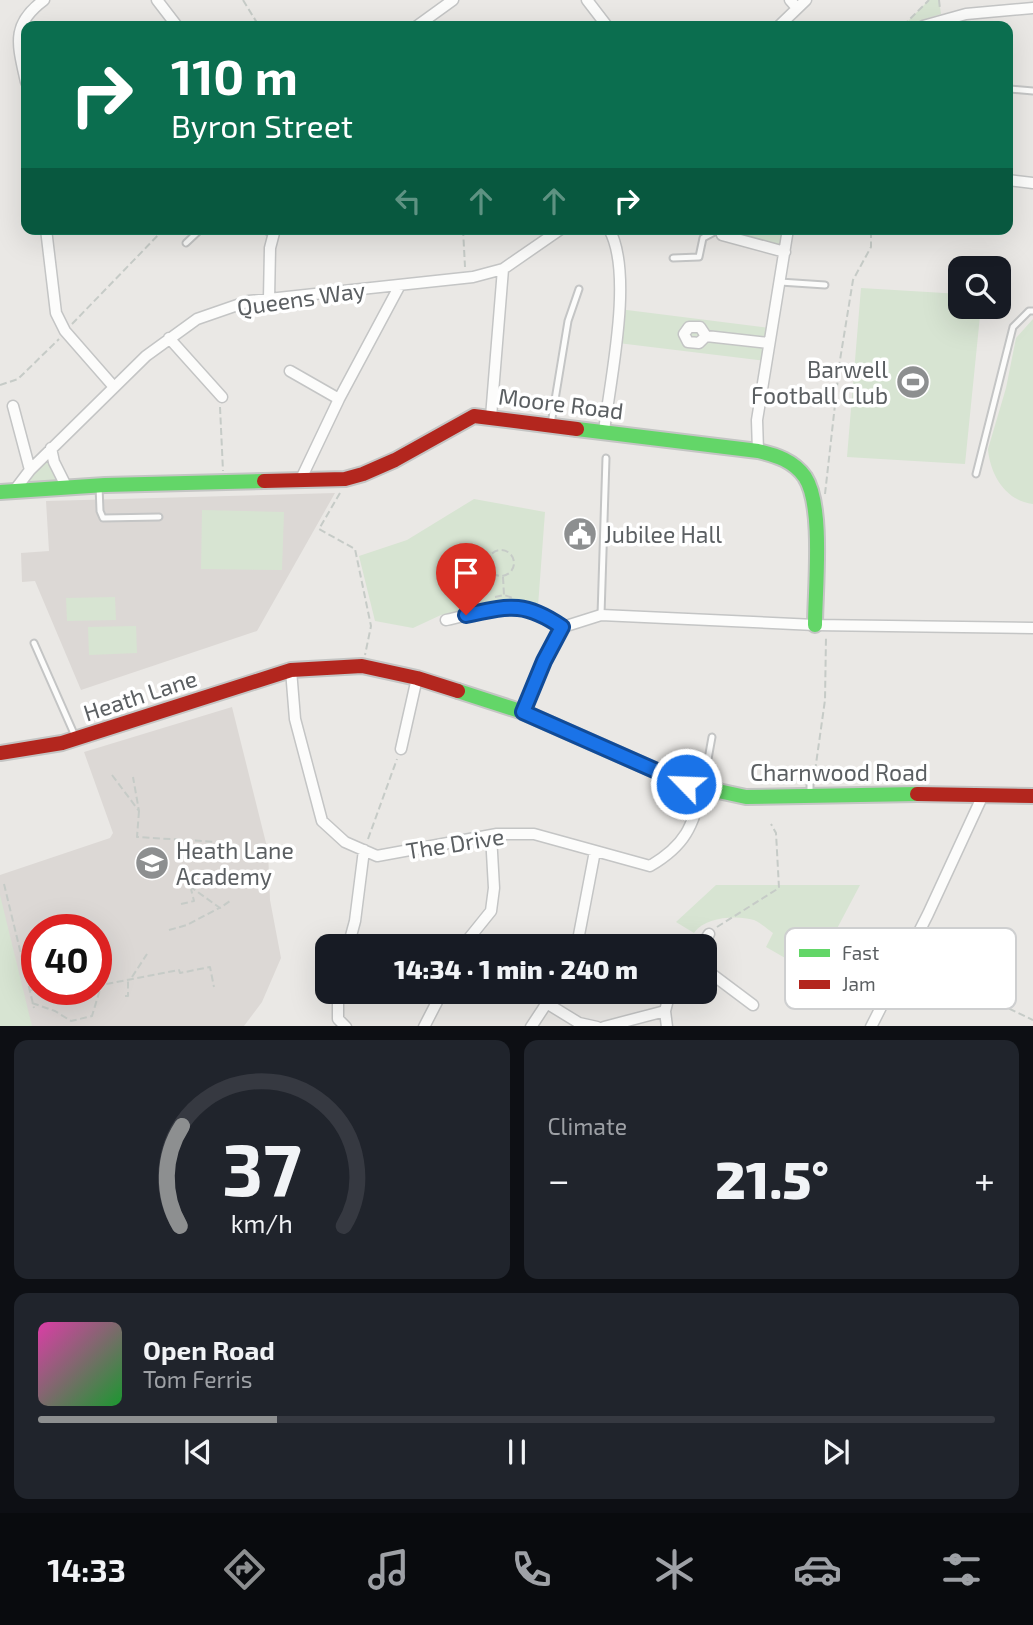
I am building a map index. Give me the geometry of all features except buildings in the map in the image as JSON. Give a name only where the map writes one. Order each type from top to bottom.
[{"type":"street","points":[[24,21],[29,12],[44,0]]},
{"type":"street","points":[[157,0],[173,21]]},
{"type":"street","points":[[424,21],[453,0]]},
{"type":"street","points":[[587,0],[603,21]]},
{"type":"street","points":[[782,21],[793,4],[806,0]]},
{"type":"street","points":[[949,21],[967,14],[1033,8]]},
{"type":"street","points":[[21,26],[21,58]]},
{"type":"street","points":[[1013,181],[1033,183]]},
{"type":"street","points":[[47,235],[56,313],[65,331],[114,387]]},
{"type":"street","points":[[268,299],[270,248],[274,235]]},
{"type":"street","name":"Queens Way","points":[[7,491],[114,387],[169,338],[197,319],[249,301],[466,278],[503,268],[552,235]]},
{"type":"street","points":[[604,431],[618,320],[619,267],[611,235]]},
{"type":"street","points":[[722,235],[785,252]]},
{"type":"street","points":[[758,451],[757,421],[787,235]]},
{"type":"street","points":[[491,416],[503,268]]},
{"type":"street","points":[[300,481],[339,399],[400,285]]},
{"type":"street","points":[[706,336],[769,343]]},
{"type":"street","points":[[169,338],[222,397]]},
{"type":"street","points":[[290,371],[339,399]]},
{"type":"street","points":[[13,406],[30,470]]},
{"type":"street","name":"Moore Road","points":[[7,491],[345,479],[366,475],[394,462],[454,424],[474,416],[758,451],[775,454],[790,461],[809,484],[814,513],[820,625]]},
{"type":"street","points":[[51,448],[54,463],[67,488]]},
{"type":"street","points":[[446,620],[501,607],[524,608],[542,614],[562,627]]},
{"type":"street","points":[[523,712],[544,661],[562,627],[601,615],[820,625],[1033,628]]},
{"type":"street","name":"Charnwood Road","points":[[290,670],[362,666],[417,678],[523,712],[686,784],[746,797],[1033,796]]},
{"type":"street","name":"Heath Lane","points":[[0,753],[76,739],[290,670]]},
{"type":"street","name":"The Drive","points":[[290,670],[295,719],[322,821],[345,842],[376,856],[491,835],[534,834],[650,866],[672,853],[689,828],[703,788]]},
{"type":"street","points":[[401,749],[417,678]]},
{"type":"street","points":[[920,928],[983,795]]},
{"type":"street","points":[[472,934],[491,911],[494,888],[491,835]]},
{"type":"street","points":[[352,934],[364,850]]},
{"type":"street","points":[[578,934],[595,851]]},
{"type":"street","points":[[717,978],[752,1005]]},
{"type":"street","points":[[338,1004],[338,1019],[345,1026]]},
{"type":"street","points":[[425,1026],[436,1004]]},
{"type":"street","points":[[532,1026],[548,1004],[579,1023],[592,1026]]},
{"type":"street","points":[[667,1004],[667,1026]]},
{"type":"street","points":[[872,1026],[880,1009]]},
{"type":"street","points":[[608,1026],[665,1011]]},
{"type":"lane","points":[[1013,89],[1033,90]]},
{"type":"lane","points":[[186,243],[195,235]]},
{"type":"lane","points":[[673,258],[699,257],[703,238],[709,235]]},
{"type":"lane","points":[[780,282],[825,285]]},
{"type":"lane","points":[[551,424],[568,321],[579,289]]},
{"type":"lane","points":[[976,474],[1013,327],[1033,311]]},
{"type":"lane","points":[[601,615],[606,458]]},
{"type":"lane","points":[[99,486],[100,511],[103,517],[159,517]]},
{"type":"lane","points":[[34,643],[76,739]]},
{"type":"lane","points":[[703,788],[712,737]]},
{"type":"lane","points":[[810,776],[810,796]]},
{"type":"path","points":[[243,0],[256,21]]},
{"type":"path","points":[[908,21],[929,0]]},
{"type":"path","points":[[0,384],[18,379],[158,235]]},
{"type":"path","points":[[463,235],[466,278]]},
{"type":"path","points":[[824,497],[840,360],[853,280],[871,247],[871,235]]},
{"type":"path","points":[[222,397],[219,412],[223,482]]},
{"type":"path","points":[[345,479],[319,529],[355,549],[371,626],[362,666]]},
{"type":"path","points":[[501,549],[511,554],[514,563],[510,572],[503,576],[491,572],[488,566],[490,555],[501,549]]},
{"type":"path","points":[[503,576],[504,595]]},
{"type":"path","points":[[810,776],[815,773],[825,700],[820,625]]},
{"type":"path","points":[[364,850],[401,749]]},
{"type":"path","points":[[112,775],[139,811]]},
{"type":"path","points":[[132,777],[139,811],[136,837],[217,842]]},
{"type":"path","points":[[709,934],[722,922],[779,888],[776,833],[771,824]]},
{"type":"path","points":[[181,904],[194,901],[189,878],[224,871]]},
{"type":"path","points":[[181,880],[220,908]]},
{"type":"path","points":[[4,884],[21,956]]},
{"type":"path","points":[[169,930],[187,925],[230,901]]},
{"type":"path","points":[[125,996],[128,996],[130,978],[147,954]]},
{"type":"path","points":[[112,983],[215,965]]},
{"type":"path","points":[[210,967],[214,987]]},
{"type":"path","points":[[33,1005],[34,1009]]},
{"type":"path","points":[[38,1005],[71,1021],[92,1016],[95,1005]]},
{"type":"path","points":[[1010,1009],[1033,1020]]},
{"type":"shaded area","points":[[335,493],[257,631],[81,690],[35,581],[22,582],[21,553],[49,551],[46,501]]},
{"type":"shaded area","name":"Heath Lane Academy","points":[[232,707],[268,851],[270,900],[281,958],[262,1002],[244,1026],[0,1026],[0,875],[110,838],[113,833],[84,752]]},
{"type":"green space","points":[[929,0],[939,0],[941,14],[919,21],[908,21]]},
{"type":"green space","points":[[738,235],[787,235],[785,252]]},
{"type":"green space","name":"Barwell Football Club","points":[[861,288],[948,293],[948,319],[980,319],[965,464],[847,457]]},
{"type":"green space","points":[[619,309],[769,328],[766,361],[618,343]]},
{"type":"green space","points":[[1033,319],[1033,504],[1015,498],[1001,485],[992,468],[988,449],[1006,388],[1016,338]]},
{"type":"green space","points":[[43,461],[49,463],[57,481],[54,487],[25,488],[22,482]]},
{"type":"green space","points":[[474,499],[545,512],[538,606],[501,604],[441,615],[413,628],[375,621],[359,556],[407,540]]},
{"type":"green space","points":[[202,510],[284,512],[282,570],[201,569]]},
{"type":"green space","points":[[115,597],[116,620],[67,621],[66,598]]},
{"type":"green space","points":[[136,626],[137,653],[89,655],[88,627]]},
{"type":"green space","points":[[716,885],[860,885],[837,928],[785,928],[785,958],[766,947],[773,933],[754,920],[721,919],[705,924],[694,933],[676,922]]},
{"type":"green space","points":[[0,895],[21,981],[21,1005],[27,1005],[32,1026],[0,1026]]},
{"type":"traffic: fast","points":[[577,429],[758,451],[778,457],[796,467],[805,477],[815,507],[815,625]]},
{"type":"traffic: fast","points":[[0,492],[105,485],[264,481]]},
{"type":"traffic: fast","points":[[458,691],[523,712],[686,784],[746,797],[917,794]]},
{"type":"traffic: jam","points":[[264,481],[345,479],[363,474],[395,460],[474,416],[577,429]]},
{"type":"traffic: jam","points":[[0,753],[62,743],[291,670],[362,666],[417,678],[458,691]]},
{"type":"traffic: jam","points":[[917,794],[1033,796]]},
{"type":"place","name":"Barwell Football Club","points":[[913,382]]},
{"type":"place","name":"Jubilee Hall","points":[[580,534]]},
{"type":"place","name":"Heath Lane Academy","points":[[152,863]]},
{"type":"route","points":[[466,615],[501,607],[526,608],[542,614],[562,627],[544,661],[523,712],[686,784]]}]
